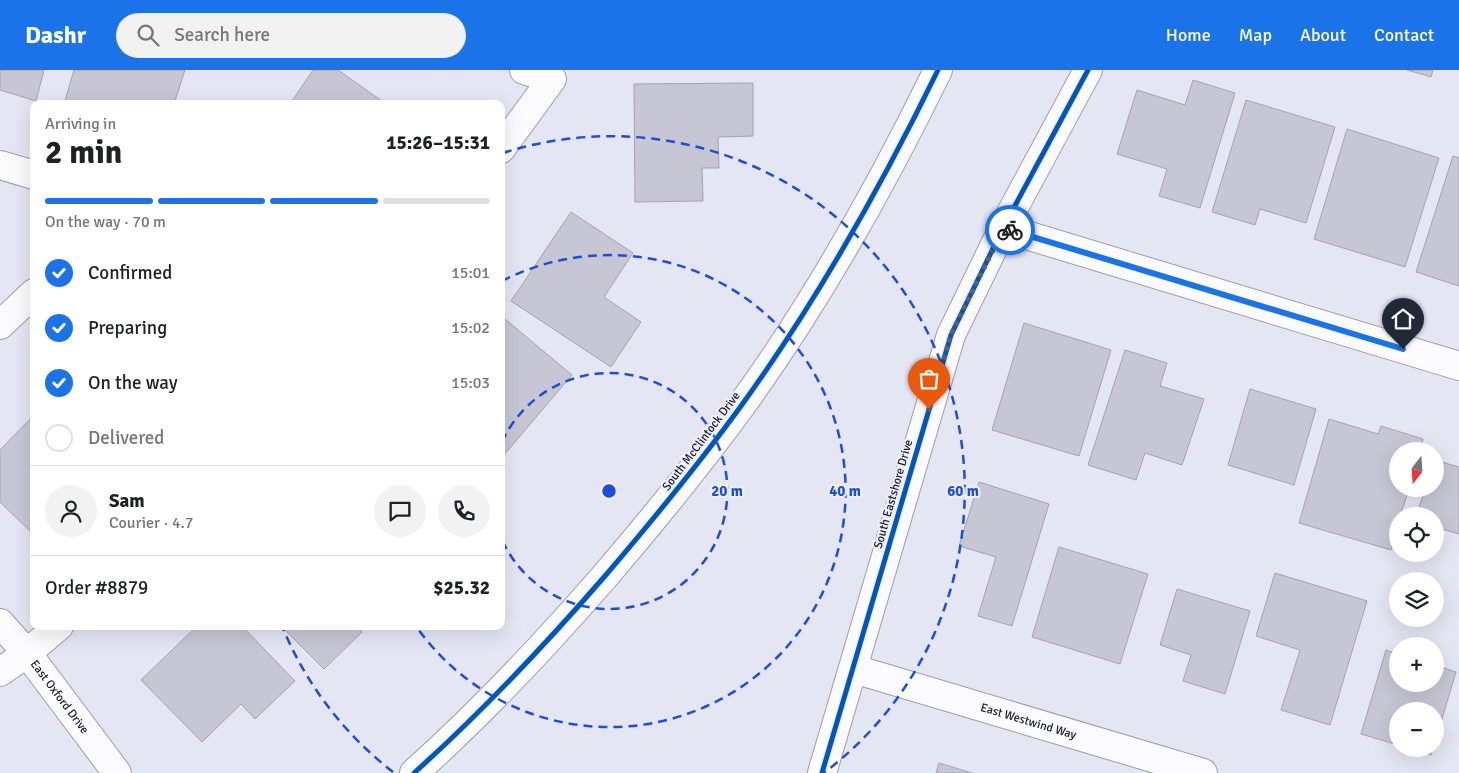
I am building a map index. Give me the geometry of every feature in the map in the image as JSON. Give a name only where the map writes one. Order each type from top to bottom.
[{"type":"street","points":[[505,144],[552,79],[524,70]]},
{"type":"street","name":"South McClintock Drive","points":[[414,773],[493,699],[563,625],[688,478],[742,405],[840,256],[881,183],[938,70]]},
{"type":"street","name":"South Eastshore Drive","points":[[822,773],[951,334],[1004,228],[1088,70]]},
{"type":"street","points":[[0,165],[30,175]]},
{"type":"street","points":[[1004,228],[1459,366]]},
{"type":"street","points":[[0,326],[30,297]]},
{"type":"street","name":"East Oxford Drive","points":[[0,623],[27,653],[117,773]]},
{"type":"street","points":[[0,672],[27,653],[54,630]]},
{"type":"street","name":"East Westwind Way","points":[[854,669],[1203,773]]},
{"type":"building","points":[[0,70],[44,70],[36,100],[0,90]]},
{"type":"building","points":[[74,70],[185,70],[175,100],[65,100]]},
{"type":"building","points":[[313,70],[338,70],[380,100],[293,100]]},
{"type":"building","points":[[1407,70],[1433,70],[1431,77]]},
{"type":"building","points":[[1193,80],[1235,93],[1200,208],[1159,196],[1167,169],[1117,154],[1137,90],[1185,105]]},
{"type":"building","points":[[753,83],[753,136],[718,137],[719,168],[702,168],[703,201],[635,202],[634,84]]},
{"type":"building","points":[[1246,100],[1335,127],[1306,223],[1260,209],[1255,225],[1212,212]]},
{"type":"building","points":[[1347,129],[1439,158],[1405,267],[1314,239]]},
{"type":"building","points":[[1453,156],[1459,158],[1459,286],[1416,272]]},
{"type":"building","points":[[571,212],[633,253],[604,297],[641,322],[611,367],[511,301]]},
{"type":"building","points":[[505,319],[572,375],[505,454]]},
{"type":"building","points":[[1024,323],[1111,350],[1079,456],[992,430]]},
{"type":"building","points":[[1125,350],[1167,363],[1160,386],[1204,399],[1182,465],[1145,453],[1136,480],[1088,465]]},
{"type":"building","points":[[1250,389],[1316,409],[1294,485],[1228,465]]},
{"type":"building","points":[[30,419],[30,531],[0,502],[0,450]]},
{"type":"building","points":[[1329,419],[1378,434],[1381,426],[1423,439],[1422,442],[1389,442],[1389,498],[1406,498],[1403,507],[1389,507],[1389,549],[1299,523]]},
{"type":"building","points":[[1444,463],[1459,467],[1459,534],[1444,530],[1444,507],[1419,507],[1422,498],[1444,498]]},
{"type":"building","points":[[979,482],[1049,504],[1012,626],[978,616],[996,557],[959,546]]},
{"type":"building","points":[[1059,547],[1148,574],[1120,664],[1032,637]]},
{"type":"building","points":[[1275,573],[1367,601],[1330,725],[1281,710],[1300,650],[1256,636]]},
{"type":"building","points":[[1177,589],[1250,611],[1225,694],[1183,681],[1191,655],[1160,645]]},
{"type":"building","points":[[193,630],[246,630],[295,681],[255,719],[241,704],[202,742],[141,680]]},
{"type":"building","points":[[285,630],[360,630],[362,632],[324,669]]},
{"type":"building","points":[[1386,650],[1389,651],[1389,692],[1444,692],[1444,668],[1456,672],[1444,712],[1444,702],[1389,702],[1389,742],[1361,734]]},
{"type":"building","points":[[939,763],[972,773],[936,773]]},
{"type":"cycle path","points":[[414,773],[512,678],[605,576],[725,428],[796,326],[847,242],[894,157],[938,70]]},
{"type":"cycle path","points":[[822,773],[951,335],[1003,228],[1088,70]]},
{"type":"way so far","points":[[929,409],[951,334],[1004,228],[1010,230]]},
{"type":"route","points":[[1010,230],[1403,349]]}]
